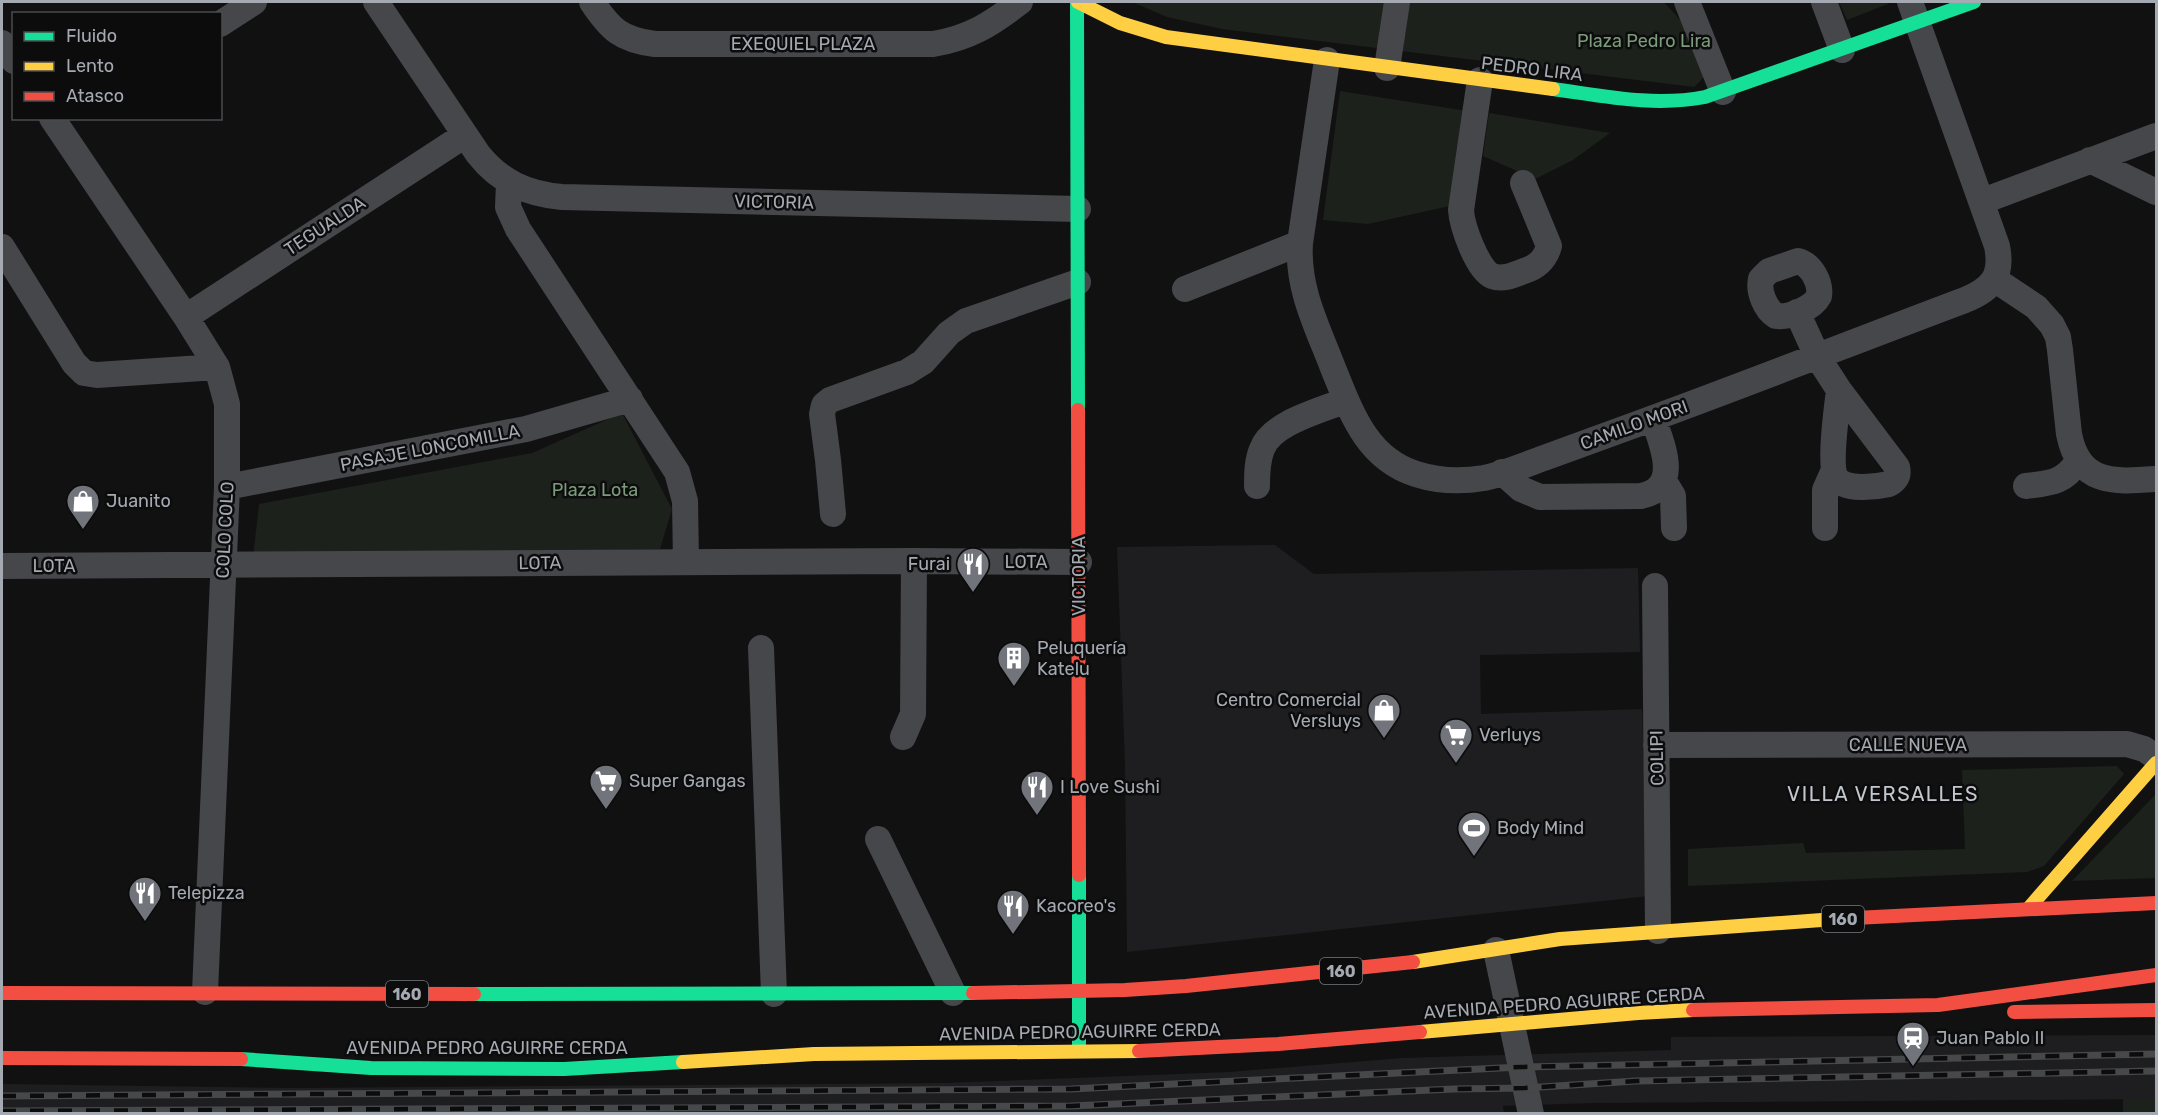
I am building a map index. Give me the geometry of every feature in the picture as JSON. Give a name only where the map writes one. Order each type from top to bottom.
[{"type":"main road","name":"PEDRO LIRA","points":[[1078,2],[1107,19],[1166,37],[1651,102],[1701,100],[1842,50],[1914,12],[1974,2]]},
{"type":"main road","name":"VICTORIA","points":[[1078,2],[1078,1051]]},
{"type":"main road","points":[[2028,909],[2157,763]]},
{"type":"main road","name":"160","points":[[2,993],[546,995],[953,993],[1160,988],[1392,965],[1496,950],[1545,940],[1658,931],[2157,903]]},
{"type":"main road","name":"AVENIDA PEDRO AGUIRRE CERDA","points":[[2,1058],[247,1059],[409,1069],[564,1069],[781,1055],[1144,1051],[1278,1044],[1512,1023],[1685,1011],[1938,1005],[2157,975]]},
{"type":"main road","points":[[1938,1005],[1998,1012],[2157,1010]]},
{"type":"street","points":[[222,23],[254,2]]},
{"type":"street","name":"VICTORIA","points":[[376,2],[487,165],[509,183],[525,191],[562,197],[1078,209]]},
{"type":"street","name":"EXEQUIEL PLAZA","points":[[592,2],[606,23],[616,32],[640,43],[654,45],[933,44],[966,36],[982,29],[1020,2]]},
{"type":"street","points":[[1387,68],[1397,2]]},
{"type":"street","points":[[1687,2],[1723,92]]},
{"type":"street","points":[[1824,2],[1842,50]]},
{"type":"street","points":[[1914,12],[1983,201],[1999,255],[1995,279],[2045,316],[2058,337],[2069,434],[2072,449],[2078,461],[2097,476],[2107,480],[2157,479]]},
{"type":"street","points":[[2,43],[12,58]]},
{"type":"street","name":"CAMILO MORI","points":[[1326,60],[1300,243],[1299,260],[1304,292],[1359,428],[1388,460],[1413,473],[1439,480],[1452,480],[1485,477],[1502,472],[1653,418],[1979,294],[1995,279]]},
{"type":"street","points":[[1480,80],[1461,210],[1464,226],[1481,266],[1491,276],[1506,277],[1534,268],[1547,253],[1549,246],[1523,183]]},
{"type":"street","name":"COLO COLO","points":[[63,122],[217,367],[228,404],[227,487],[205,992]]},
{"type":"street","name":"TEGUALDA","points":[[186,317],[465,135]]},
{"type":"street","points":[[1983,201],[2157,135]]},
{"type":"street","points":[[2090,160],[2157,192]]},
{"type":"street","points":[[509,183],[508,207],[514,224],[680,479],[685,501],[686,562]]},
{"type":"street","points":[[1185,289],[1300,243]]},
{"type":"street","points":[[2,247],[74,363],[84,373],[97,375],[217,367]]},
{"type":"street","points":[[832,514],[822,414],[824,405],[830,400],[915,368],[949,333],[966,321],[1078,282]]},
{"type":"street","points":[[1797,312],[1817,356],[1898,471],[1894,481],[1883,486],[1846,486],[1840,483],[1833,472]]},
{"type":"street","points":[[1825,528],[1825,490],[1833,472],[1839,390]]},
{"type":"street","name":"PASAJE LONCOMILLA","points":[[227,487],[526,429],[630,399]]},
{"type":"street","points":[[1257,486],[1259,457],[1270,435],[1286,424],[1346,400]]},
{"type":"street","points":[[1502,472],[1514,484],[1529,493],[1552,498],[1650,494],[1664,481],[1666,472],[1665,458],[1653,418]]},
{"type":"street","points":[[2026,486],[2058,481],[2072,470],[2078,461]]},
{"type":"street","points":[[1664,481],[1673,496],[1674,528]]},
{"type":"street","points":[[903,737],[913,714],[914,561]]},
{"type":"street","name":"LOTA","points":[[2,566],[1079,562]]},
{"type":"street","name":"COLIPI","points":[[1655,586],[1658,931]]},
{"type":"street","points":[[761,648],[774,994]]},
{"type":"street","name":"CALLE NUEVA","points":[[1656,745],[2127,744],[2144,748],[2157,758]]},
{"type":"street","points":[[878,839],[953,993]]},
{"type":"street","points":[[1496,950],[1531,1113]]},
{"type":"shaded area","name":"Centro Comercial Versluys","points":[[1275,545],[1314,574],[1638,568],[1640,652],[1480,655],[1481,714],[1642,709],[1649,896],[1127,952],[1125,764],[1117,547]]},
{"type":"shaded area","points":[[2156,1035],[2156,1099],[1593,1103],[1503,1106],[1504,1114],[2,1114],[2,1084],[297,1088],[944,1083],[1229,1072],[1403,1058],[1671,1050],[1671,1037]]},
{"type":"green space","name":"Plaza Pedro Lira","points":[[1132,2],[1664,2],[1682,22],[1705,76],[1694,87],[1222,29],[1167,17]]},
{"type":"green space","points":[[1839,2],[1887,2],[1888,4],[1847,20]]},
{"type":"green space","points":[[1340,91],[1467,111],[1450,206],[1368,224],[1323,220]]},
{"type":"green space","points":[[1489,113],[1610,133],[1573,160],[1535,179],[1483,156]]},
{"type":"green space","name":"Plaza Lota","points":[[622,413],[672,509],[660,549],[253,558],[259,504],[532,453]]},
{"type":"green space","points":[[2117,766],[2124,774],[2044,866],[2027,872],[1688,886],[1688,849],[1803,843],[1806,853],[1965,849],[1962,770]]},
{"type":"green space","points":[[2156,794],[2156,878],[2072,881]]},
{"type":"green space","points":[[2123,1099],[2156,1099],[2156,1113],[2123,1113]]},
{"type":"railway","points":[[2,1096],[1071,1089],[1521,1067],[2156,1054]]},
{"type":"railway","points":[[2,1111],[1071,1106],[1454,1089],[1525,1088],[1636,1081],[2156,1071]]},
{"type":"traffic: fast","points":[[1077,2],[1078,410]]},
{"type":"traffic: fast","points":[[1553,89],[1648,101],[1705,97],[1974,2]]},
{"type":"traffic: fast","points":[[1079,875],[1079,1051]]},
{"type":"traffic: fast","points":[[474,994],[973,993]]},
{"type":"traffic: fast","points":[[241,1059],[371,1068],[564,1069],[683,1062]]},
{"type":"traffic: slow","points":[[1078,2],[1120,23],[1166,37],[1553,89]]},
{"type":"traffic: slow","points":[[2028,909],[2156,763]]},
{"type":"traffic: slow","points":[[1413,962],[1560,939],[1835,919]]},
{"type":"traffic: slow","points":[[1420,1032],[1693,1010]]},
{"type":"traffic: slow","points":[[683,1062],[814,1054],[1139,1051]]},
{"type":"traffic: jam","points":[[1078,410],[1079,875]]},
{"type":"traffic: jam","points":[[1835,919],[2156,903]]},
{"type":"traffic: jam","points":[[973,993],[1125,990],[1186,986],[1413,962]]},
{"type":"traffic: jam","points":[[1693,1010],[1938,1005],[2156,975]]},
{"type":"traffic: jam","points":[[2,993],[474,994]]},
{"type":"traffic: jam","points":[[2014,1012],[2156,1010]]},
{"type":"traffic: jam","points":[[1139,1051],[1278,1044],[1420,1032]]},
{"type":"traffic: jam","points":[[2,1058],[241,1059]]},
{"type":"place","name":"Juanito","points":[[83,530]]},
{"type":"place","name":"Furai","points":[[973,593]]},
{"type":"place","name":"Peluquería Katelu","points":[[1014,687]]},
{"type":"place","name":"Centro Comercial Versluys","points":[[1384,739]]},
{"type":"place","name":"Verluys","points":[[1456,764]]},
{"type":"place","name":"Super Gangas","points":[[606,810]]},
{"type":"place","name":"I Love Sushi","points":[[1037,816]]},
{"type":"place","name":"Body Mind","points":[[1474,857]]},
{"type":"place","name":"Telepizza","points":[[145,922]]},
{"type":"place","name":"Kacoreo's","points":[[1013,935]]},
{"type":"place","name":"Juan Pablo II","points":[[1913,1067]]},
{"type":"district","name":"VILLA VERSALLES","points":[[1883,794]]}]
